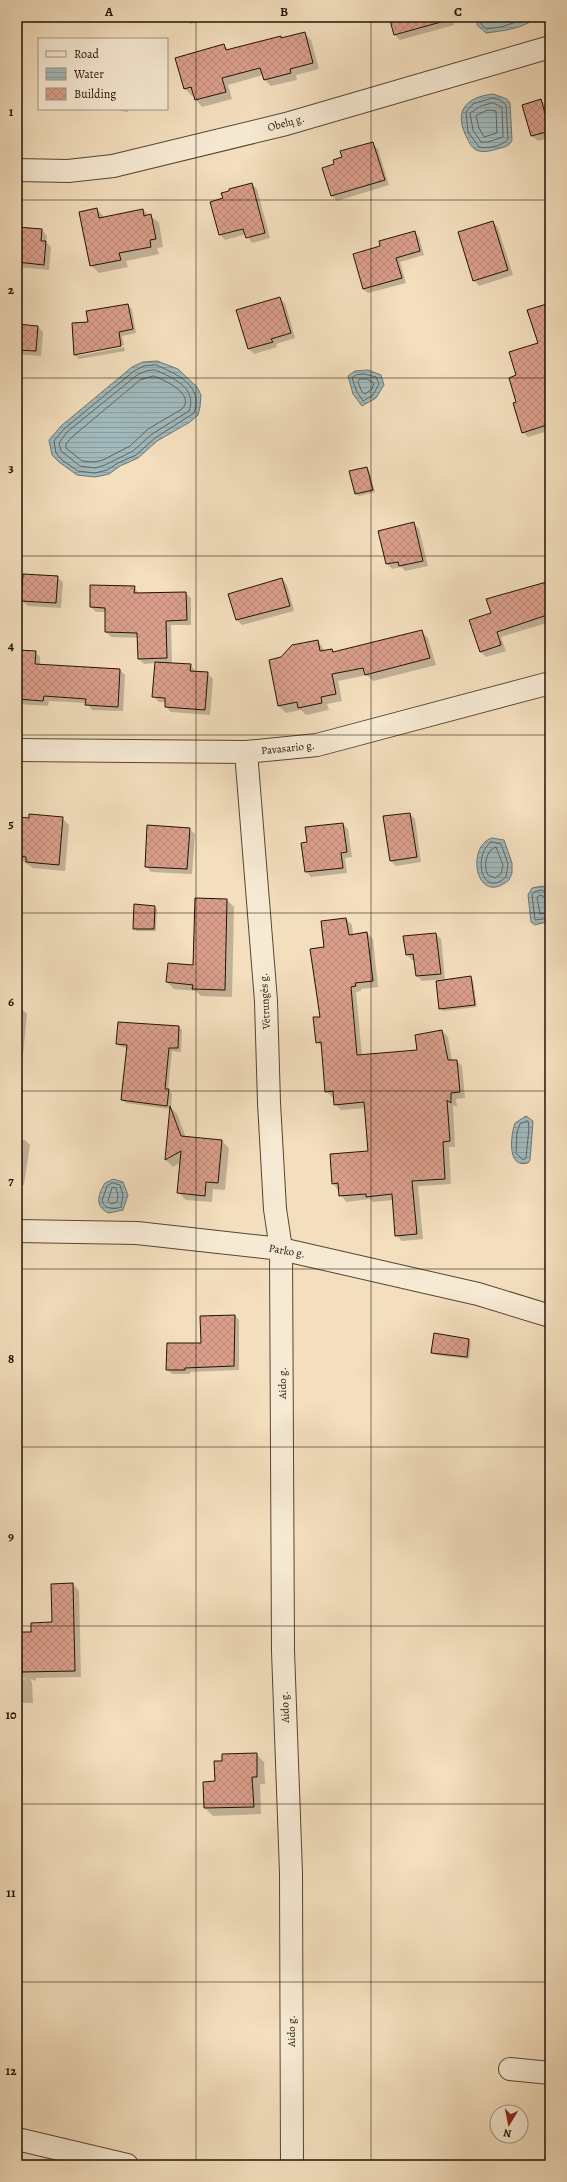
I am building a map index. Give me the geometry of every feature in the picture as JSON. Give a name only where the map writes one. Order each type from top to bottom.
[{"type":"street","name":"Obelų g.","points":[[17,170],[79,171],[113,166],[286,124],[550,46]]},
{"type":"street","name":"Pavasario g.","points":[[17,750],[246,752],[317,745],[550,683]]},
{"type":"street","name":"Vėtrungės g.","points":[[246,752],[266,1001],[269,1103],[275,1209],[277,1231],[282,1249]]},
{"type":"street","name":"Parko g.","points":[[17,1231],[138,1233],[282,1249],[478,1294],[550,1316]]},
{"type":"street","name":"Aido g.","points":[[282,1249],[283,1643],[291,1873],[292,2165]]},
{"type":"street","points":[[510,2069],[550,2073]]},
{"type":"street","points":[[17,2139],[127,2165]]},
{"type":"water","points":[[477,17],[536,17],[519,27],[486,33],[477,25]]},
{"type":"water","points":[[493,94],[507,99],[510,103],[512,140],[504,147],[484,152],[479,151],[470,144],[467,138],[461,120],[462,113],[469,102],[476,98]]},
{"type":"water","points":[[157,361],[178,369],[197,387],[201,395],[198,415],[190,422],[157,441],[138,458],[120,466],[109,474],[95,477],[77,475],[52,455],[49,440],[61,426],[132,367],[143,362]]},
{"type":"water","points":[[368,370],[381,375],[384,385],[376,398],[362,406],[353,394],[348,376],[355,371]]},
{"type":"water","points":[[492,838],[504,840],[512,863],[512,873],[509,880],[498,887],[489,886],[482,881],[478,872],[477,862],[479,852],[484,843]]},
{"type":"water","points":[[543,886],[550,891],[550,921],[535,925],[531,922],[528,895],[532,888]]},
{"type":"water","points":[[526,1116],[533,1121],[530,1160],[528,1163],[521,1163],[516,1161],[513,1156],[512,1135],[515,1123]]},
{"type":"water","points":[[113,1179],[123,1182],[128,1195],[123,1210],[109,1213],[99,1204],[99,1196],[105,1183]]},
{"type":"building","points":[[389,17],[441,17],[441,22],[394,35]]},
{"type":"building","points":[[305,32],[313,63],[290,69],[291,73],[264,80],[260,68],[222,78],[226,92],[195,100],[191,87],[184,89],[175,58],[224,44],[226,50],[281,36],[281,38]]},
{"type":"building","points":[[541,99],[550,131],[531,136],[522,105]]},
{"type":"building","points":[[373,142],[385,180],[331,196],[322,168],[334,164],[333,160],[342,157],[340,151]]},
{"type":"building","points":[[252,183],[265,233],[246,238],[243,229],[219,235],[210,202],[223,198],[221,193],[229,191],[229,189]]},
{"type":"building","points":[[97,208],[99,218],[143,209],[144,216],[151,214],[156,239],[150,240],[151,247],[119,253],[121,260],[90,266],[79,212]]},
{"type":"building","points":[[493,221],[508,270],[473,281],[458,232]]},
{"type":"building","points":[[17,227],[42,229],[41,241],[46,241],[44,265],[17,262]]},
{"type":"building","points":[[415,231],[420,251],[396,258],[402,278],[363,289],[353,254],[380,246],[379,241]]},
{"type":"building","points":[[280,297],[291,333],[271,339],[273,342],[248,349],[236,310]]},
{"type":"building","points":[[550,303],[550,424],[522,433],[513,403],[516,402],[509,378],[516,375],[509,352],[538,343],[527,310]]},
{"type":"building","points":[[128,304],[133,329],[119,332],[121,346],[74,355],[72,323],[88,322],[86,311]]},
{"type":"building","points":[[17,324],[38,326],[36,351],[17,350]]},
{"type":"building","points":[[367,467],[373,490],[355,494],[349,471]]},
{"type":"building","points":[[414,522],[423,561],[399,566],[398,562],[386,564],[378,531]]},
{"type":"building","points":[[23,574],[58,576],[56,603],[21,601]]},
{"type":"building","points":[[282,578],[290,606],[236,620],[228,594]]},
{"type":"building","points":[[550,581],[550,614],[497,632],[501,645],[480,652],[469,620],[491,613],[486,599]]},
{"type":"building","points":[[90,585],[135,586],[134,593],[186,592],[187,620],[166,621],[167,658],[138,659],[137,633],[105,632],[105,608],[90,607]]},
{"type":"building","points":[[422,630],[430,658],[365,675],[363,668],[332,674],[336,694],[321,697],[322,703],[298,708],[297,702],[278,706],[269,660],[281,657],[292,645],[318,640],[320,651],[332,649],[333,652]]},
{"type":"building","points":[[17,650],[36,651],[35,664],[120,669],[118,707],[85,705],[86,699],[44,696],[43,701],[17,699]]},
{"type":"building","points":[[155,662],[191,664],[190,671],[208,672],[205,710],[165,707],[165,698],[152,697]]},
{"type":"building","points":[[410,813],[417,857],[390,861],[383,816]]},
{"type":"building","points":[[29,814],[63,817],[59,865],[26,862],[26,857],[17,856],[18,817],[29,818]]},
{"type":"building","points":[[343,823],[347,852],[341,853],[343,868],[305,872],[301,843],[307,842],[305,827]]},
{"type":"building","points":[[147,825],[190,828],[187,869],[145,867]]},
{"type":"building","points":[[195,898],[227,899],[225,990],[192,989],[193,985],[166,982],[168,963],[193,965]]},
{"type":"building","points":[[134,904],[155,906],[154,929],[133,929]]},
{"type":"building","points":[[346,918],[349,935],[367,932],[373,981],[355,983],[356,986],[351,987],[357,1055],[417,1050],[415,1035],[442,1030],[448,1060],[457,1060],[460,1092],[451,1093],[451,1103],[447,1100],[450,1141],[443,1142],[445,1179],[412,1181],[417,1234],[395,1236],[392,1194],[366,1197],[366,1194],[339,1196],[338,1183],[332,1184],[330,1154],[368,1151],[364,1102],[334,1105],[333,1091],[325,1092],[321,1042],[316,1043],[313,1017],[320,1017],[310,949],[324,947],[321,921]]},
{"type":"building","points":[[436,933],[441,974],[416,976],[413,954],[406,955],[403,936]]},
{"type":"building","points":[[471,976],[475,1005],[439,1009],[436,981]]},
{"type":"building","points":[[118,1022],[179,1026],[178,1048],[169,1048],[165,1089],[169,1089],[167,1106],[121,1100],[127,1045],[116,1044]]},
{"type":"building","points":[[170,1106],[181,1136],[222,1140],[218,1183],[206,1182],[205,1196],[177,1193],[181,1151],[165,1160]]},
{"type":"building","points":[[235,1315],[234,1366],[166,1370],[167,1343],[201,1343],[200,1316]]},
{"type":"building","points":[[434,1333],[469,1339],[467,1357],[431,1353]]},
{"type":"building","points":[[73,1583],[75,1671],[22,1672],[21,1632],[31,1632],[31,1623],[52,1622],[51,1584]]},
{"type":"building","points":[[257,1753],[257,1777],[252,1777],[254,1807],[204,1808],[203,1782],[215,1781],[214,1761],[222,1761],[222,1754]]}]
